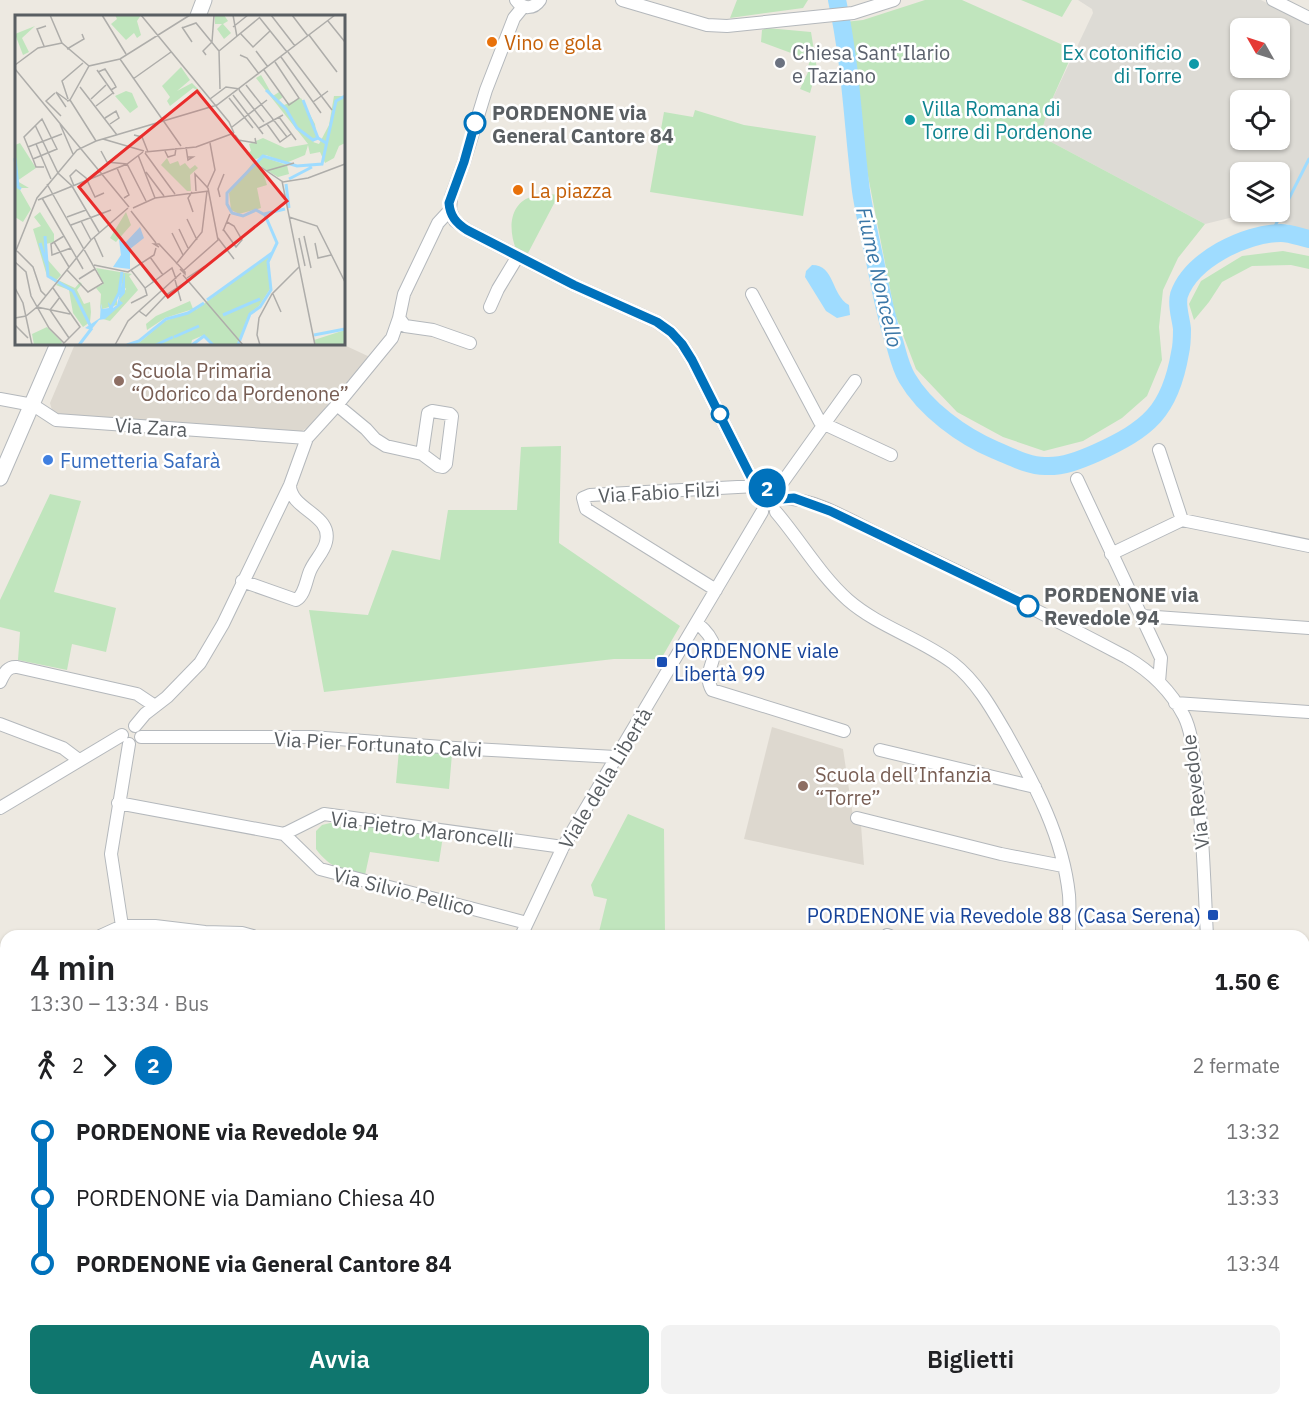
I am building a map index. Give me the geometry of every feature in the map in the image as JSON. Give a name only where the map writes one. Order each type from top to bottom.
[{"type":"street","points":[[198,15],[204,0]]},
{"type":"street","points":[[540,0],[534,6],[520,3],[514,18],[483,99],[451,197],[450,210],[455,221],[574,285],[641,314],[671,332],[692,360],[758,489],[756,502],[762,512],[770,514],[776,512],[782,504],[780,495],[824,424],[855,381]]},
{"type":"street","points":[[622,0],[707,25],[727,26],[853,13],[894,0]]},
{"type":"street","points":[[1273,0],[1309,18]]},
{"type":"street","points":[[0,808],[79,760],[125,740],[138,742],[138,731],[145,714],[200,663],[223,624],[291,484],[307,438],[387,346],[399,318],[408,285],[438,223],[450,210]]},
{"type":"street","points":[[490,307],[518,256]]},
{"type":"street","points":[[752,294],[816,417],[824,424],[891,455]]},
{"type":"street","points":[[399,318],[405,326],[433,330],[470,343]]},
{"type":"street","points":[[0,478],[58,345]]},
{"type":"street","name":"Via Zara","points":[[0,399],[33,405],[53,419],[59,420],[307,438]]},
{"type":"street","points":[[337,405],[386,446],[422,454]]},
{"type":"street","points":[[1159,450],[1182,520]]},
{"type":"street","points":[[1077,479],[1161,658],[1159,682]]},
{"type":"street","points":[[242,581],[296,600],[303,594],[312,566],[326,545],[327,533],[320,520],[293,496],[291,484]]},
{"type":"street","points":[[758,489],[768,488],[780,495]]},
{"type":"street","name":"Via Fabio Filzi","points":[[716,590],[586,508],[583,498],[590,495],[758,489]]},
{"type":"street","name":"Via Revedole","points":[[780,495],[830,511],[940,562],[1126,657],[1142,666],[1159,682],[1184,716],[1190,733],[1199,798],[1207,930]]},
{"type":"street","name":"Viale della Libertà","points":[[524,930],[563,848],[615,757],[664,681],[762,512]]},
{"type":"street","points":[[776,512],[846,598],[863,612],[953,663],[975,685],[989,704],[1035,787],[1051,822],[1069,896],[1069,930]]},
{"type":"street","points":[[1111,554],[1182,520],[1309,546]]},
{"type":"street","points":[[1142,616],[1309,628]]},
{"type":"street","points":[[696,623],[713,640],[709,684],[712,690],[844,731]]},
{"type":"street","points":[[0,682],[9,668],[17,667],[137,694],[155,706]]},
{"type":"street","points":[[1175,704],[1309,712]]},
{"type":"street","points":[[0,724],[63,748],[79,760]]},
{"type":"street","name":"Via Pier Fortunato Calvi","points":[[138,731],[312,737],[615,757]]},
{"type":"street","points":[[121,930],[111,854],[125,740]]},
{"type":"street","points":[[880,750],[1035,787]]},
{"type":"street","points":[[118,803],[284,834]]},
{"type":"street","name":"Via Pietro Maroncelli","points":[[284,834],[324,814],[563,848]]},
{"type":"street","points":[[857,818],[1001,854],[1063,866]]},
{"type":"street","name":"Via Silvio Pellico","points":[[284,834],[320,869],[527,922]]},
{"type":"street","points":[[128,930],[155,926],[188,930]]},
{"type":"shaded area","name":"Ex cotonificio di Torre","points":[[1078,0],[1261,0],[1309,25],[1309,233],[1282,222],[1290,222],[1290,162],[1230,162],[1230,218],[1205,224],[1040,136],[1050,104],[1093,13],[1092,9]]},
{"type":"shaded area","points":[[75,345],[344,345],[372,358],[348,389],[342,388],[310,426],[302,431],[53,414],[50,403]]},
{"type":"shaded area","name":"Scuola dell’Infanzia “Torre”","points":[[772,727],[843,749],[854,823],[861,825],[864,865],[744,839]]},
{"type":"green space","points":[[737,0],[808,0],[803,8],[730,18]]},
{"type":"green space","points":[[925,0],[962,0],[1074,50],[1050,104],[1040,136],[1205,224],[1178,258],[1163,290],[1159,327],[1162,360],[1147,396],[1122,418],[1083,441],[1044,451],[1003,437],[957,412],[916,369],[895,314],[868,176],[845,22],[863,20]]},
{"type":"green space","points":[[1021,0],[1072,0],[1062,17]]},
{"type":"green space","points":[[767,28],[811,32],[817,69],[810,93],[800,89],[810,68],[808,67],[810,60],[761,42],[762,30]]},
{"type":"green space","points":[[695,110],[744,125],[816,136],[803,216],[650,192],[664,112],[693,117]]},
{"type":"green space","points":[[559,194],[527,255],[516,249],[512,233],[515,210],[526,199],[534,196]]},
{"type":"green space","points":[[1283,251],[1309,256],[1309,269],[1291,265],[1252,266],[1222,282],[1194,320],[1189,304],[1201,281],[1242,256]]},
{"type":"green space","points":[[561,446],[559,543],[680,626],[661,659],[614,659],[324,692],[309,610],[368,615],[392,550],[440,560],[448,510],[517,510],[521,447]]},
{"type":"green space","points":[[50,494],[81,501],[54,592],[116,608],[106,652],[72,644],[67,670],[18,660],[20,632],[0,627],[0,600]]},
{"type":"green space","points":[[399,750],[452,754],[449,789],[396,783]]},
{"type":"green space","points":[[628,814],[664,829],[665,930],[599,930],[607,899],[594,896],[591,885]]},
{"type":"green space","points":[[339,823],[339,827],[363,829],[363,826],[443,836],[439,862],[370,852],[365,875],[344,870],[326,861],[316,849],[316,831],[322,825]]},
{"type":"water","points":[[812,265],[819,266],[829,275],[839,295],[849,305],[850,315],[837,318],[826,311],[805,277],[806,271]]},
{"type":"waterway","name":"Fiume Noncello","points":[[837,0],[849,71],[863,201],[884,306],[901,364],[907,378],[934,411],[957,429],[982,444],[1026,463],[1052,466],[1084,458],[1130,436],[1154,416],[1170,390],[1182,344],[1178,303],[1185,282],[1207,260],[1236,243],[1267,234],[1281,233],[1309,239]]},
{"type":"waterway","points":[[1271,234],[1309,159]]},
{"type":"bus line","name":"2","points":[[475,123],[449,203],[455,221],[467,230],[574,285],[641,314],[671,332],[692,360],[759,493],[763,489],[773,488],[777,490],[782,499],[794,498],[830,511],[1028,606]]},
{"type":"place","name":"Vino e gola","points":[[492,42]]},
{"type":"place","name":"Chiesa Sant'Ilario e Taziano","points":[[780,63]]},
{"type":"place","name":"Ex cotonificio di Torre","points":[[1194,64]]},
{"type":"place","name":"Villa Romana di Torre di Pordenone","points":[[910,120]]},
{"type":"place","name":"PORDENONE via General Cantore 84","points":[[475,123]]},
{"type":"place","name":"La piazza","points":[[518,190]]},
{"type":"place","name":"Scuola Primaria “Odorico da Pordenone”","points":[[119,381]]},
{"type":"place","name":"Fumetteria Safarà","points":[[48,460]]},
{"type":"place","name":"PORDENONE via Revedole 94","points":[[1028,606]]},
{"type":"place","name":"PORDENONE viale Libertà 99","points":[[662,662]]},
{"type":"place","name":"Scuola dell’Infanzia “Torre”","points":[[803,786]]},
{"type":"place","name":"PORDENONE via Revedole 88 (Casa Serena)","points":[[1213,915]]}]
